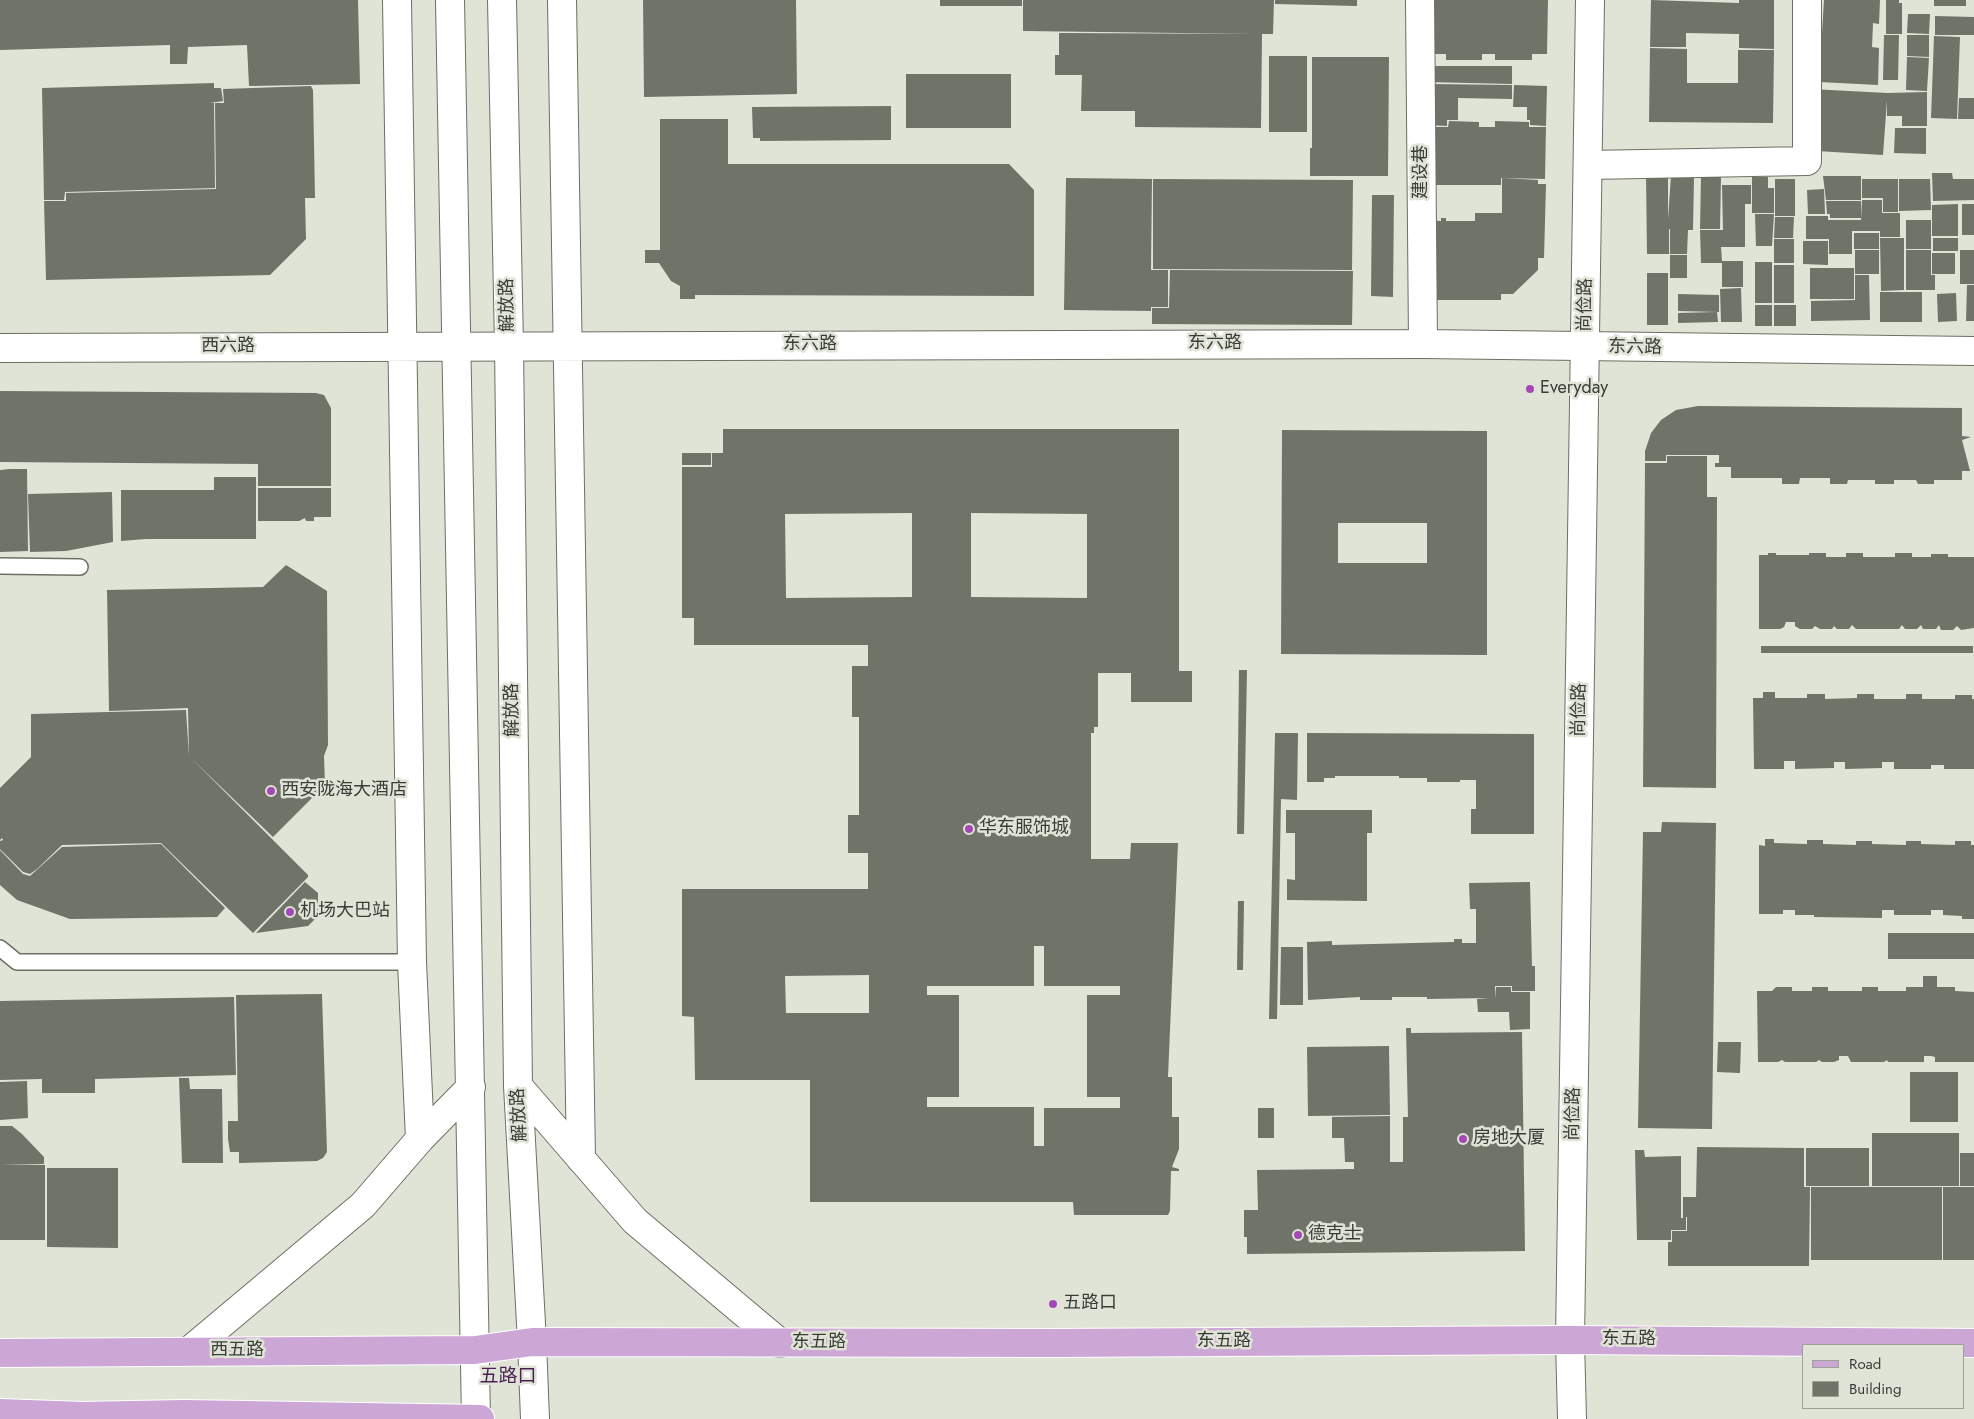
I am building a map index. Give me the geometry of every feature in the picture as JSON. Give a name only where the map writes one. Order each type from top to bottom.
[{"type":"main road","name":"东五路","points":[[475,1350],[532,1342],[1054,1344],[1570,1340],[1974,1343]]},
{"type":"main road","name":"西五路","points":[[0,1353],[475,1350]]},
{"type":"main road","points":[[0,1413],[82,1416],[480,1419]]},
{"type":"street","points":[[397,0],[412,962],[420,1139]]},
{"type":"street","points":[[450,0],[476,1419]]},
{"type":"street","name":"解放路","points":[[502,0],[509,346],[518,1086],[535,1419]]},
{"type":"street","points":[[562,0],[581,1159]]},
{"type":"street","name":"建设巷","points":[[1420,0],[1422,344]]},
{"type":"street","name":"尚俭路","points":[[1572,1419],[1570,1340],[1590,0]]},
{"type":"street","points":[[1588,165],[1807,162],[1807,0]]},
{"type":"street","name":"东六路","points":[[457,346],[1422,344],[1974,351]]},
{"type":"street","name":"西六路","points":[[0,348],[457,346]]},
{"type":"street","points":[[518,1086],[634,1221],[780,1344]]},
{"type":"street","points":[[190,1352],[363,1205],[420,1139],[471,1087]]},
{"type":"lane","points":[[0,566],[80,567]]},
{"type":"lane","points":[[0,948],[17,962],[412,962]]},
{"type":"building","points":[[0,0],[358,0],[360,84],[249,86],[247,45],[188,47],[187,64],[170,64],[170,45],[0,50]]},
{"type":"building","points":[[643,0],[796,0],[797,94],[644,97]]},
{"type":"building","points":[[940,0],[1022,0],[1022,6],[940,6]]},
{"type":"building","points":[[1023,0],[1274,0],[1273,34],[1262,34],[1261,128],[1135,127],[1135,111],[1081,111],[1082,75],[1055,75],[1055,55],[1059,55],[1059,33],[1258,34],[1023,31]]},
{"type":"building","points":[[1275,0],[1357,0],[1357,6],[1275,4]]},
{"type":"building","points":[[1429,0],[1548,0],[1547,54],[1532,54],[1532,60],[1495,60],[1495,54],[1482,54],[1482,60],[1446,60],[1446,54],[1428,54]]},
{"type":"building","points":[[1651,0],[1739,3],[1739,0],[1774,0],[1774,49],[1739,48],[1739,34],[1686,33],[1686,47],[1650,47]]},
{"type":"building","points":[[1824,0],[1880,0],[1879,24],[1873,23],[1872,47],[1879,48],[1878,85],[1819,82]]},
{"type":"building","points":[[1886,0],[1899,0],[1899,3],[1902,3],[1902,34],[1886,34]]},
{"type":"building","points":[[1934,0],[1966,0],[1966,6],[1934,6]]},
{"type":"building","points":[[1908,14],[1930,14],[1929,34],[1907,33]]},
{"type":"building","points":[[1935,16],[1974,17],[1974,35],[1935,35]]},
{"type":"building","points":[[1884,35],[1899,35],[1898,80],[1883,80]]},
{"type":"building","points":[[1907,35],[1929,35],[1929,57],[1907,56]]},
{"type":"building","points":[[1934,36],[1960,37],[1957,119],[1931,118]]},
{"type":"building","points":[[1650,48],[1687,49],[1687,83],[1738,83],[1738,50],[1774,50],[1773,123],[1649,122]]},
{"type":"building","points":[[1269,56],[1307,56],[1307,132],[1269,132]]},
{"type":"building","points":[[1312,57],[1389,57],[1388,176],[1310,176],[1310,148],[1312,148]]},
{"type":"building","points":[[1907,57],[1929,58],[1927,91],[1906,90]]},
{"type":"building","points":[[1427,66],[1512,66],[1512,84],[1427,82]]},
{"type":"building","points":[[906,74],[1011,74],[1011,128],[906,128]]},
{"type":"building","points":[[214,83],[214,88],[221,88],[223,101],[210,103],[214,103],[215,188],[65,192],[64,200],[44,200],[42,88]]},
{"type":"building","points":[[1427,84],[1512,85],[1512,99],[1458,98],[1458,120],[1447,120],[1447,126],[1427,125]]},
{"type":"building","points":[[1514,85],[1547,86],[1546,126],[1530,125],[1530,120],[1527,120],[1527,107],[1513,107]]},
{"type":"building","points":[[311,86],[313,90],[315,198],[305,198],[306,239],[270,275],[46,280],[44,201],[66,201],[66,193],[216,189],[215,103],[224,103],[223,89]]},
{"type":"building","points":[[1811,89],[1887,93],[1927,92],[1927,126],[1902,126],[1902,116],[1887,116],[1887,100],[1883,155],[1800,150]]},
{"type":"building","points":[[1959,98],[1974,98],[1974,119],[1958,119]]},
{"type":"building","points":[[891,106],[891,140],[760,141],[760,138],[753,138],[752,107]]},
{"type":"building","points":[[660,119],[728,119],[728,164],[1009,164],[1034,190],[1034,296],[695,295],[695,299],[680,299],[680,286],[671,281],[659,263],[645,263],[645,250],[660,250]]},
{"type":"building","points":[[1449,121],[1479,122],[1479,127],[1495,127],[1495,121],[1529,122],[1529,127],[1546,127],[1545,179],[1501,178],[1501,185],[1430,185],[1431,127],[1448,127]]},
{"type":"building","points":[[1895,128],[1926,128],[1926,154],[1894,153]]},
{"type":"building","points":[[1932,173],[1952,173],[1953,179],[1974,179],[1974,200],[1933,201]]},
{"type":"building","points":[[1646,176],[1668,176],[1668,220],[1671,176],[1694,177],[1693,230],[1688,230],[1687,254],[1670,254],[1669,229],[1669,254],[1647,254]]},
{"type":"building","points":[[1823,176],[1861,176],[1861,200],[1826,200]]},
{"type":"building","points":[[1701,177],[1721,177],[1720,229],[1700,229]]},
{"type":"building","points":[[1752,177],[1768,177],[1768,188],[1774,188],[1774,213],[1752,213]]},
{"type":"building","points":[[1066,178],[1152,179],[1151,270],[1168,270],[1168,307],[1151,307],[1151,311],[1064,310]]},
{"type":"building","points":[[1502,178],[1538,180],[1538,184],[1546,184],[1544,258],[1538,258],[1538,270],[1513,294],[1501,294],[1501,300],[1426,300],[1427,220],[1441,221],[1441,218],[1446,218],[1446,221],[1475,221],[1475,213],[1502,213]]},
{"type":"building","points":[[1153,179],[1353,180],[1352,270],[1153,269]]},
{"type":"building","points":[[1775,179],[1795,179],[1795,216],[1775,216]]},
{"type":"building","points":[[1862,179],[1898,179],[1898,212],[1883,212],[1883,198],[1862,198]]},
{"type":"building","points":[[1899,179],[1930,179],[1931,210],[1899,211]]},
{"type":"building","points":[[1722,185],[1751,185],[1751,204],[1745,204],[1745,247],[1721,247],[1722,261],[1743,261],[1743,287],[1722,287],[1722,263],[1701,263],[1700,230],[1723,230]]},
{"type":"building","points":[[1824,189],[1825,214],[1808,214],[1807,190]]},
{"type":"building","points":[[1372,195],[1394,195],[1393,297],[1371,296]]},
{"type":"building","points":[[1862,200],[1882,200],[1882,213],[1900,213],[1900,237],[1880,237],[1880,231],[1852,231],[1852,254],[1829,254],[1829,239],[1806,239],[1806,216],[1828,216],[1828,220],[1861,220]]},
{"type":"building","points":[[1826,201],[1861,201],[1861,218],[1830,218],[1830,214],[1827,214]]},
{"type":"building","points":[[1958,204],[1958,236],[1932,236],[1932,205]]},
{"type":"building","points":[[1962,204],[1974,204],[1974,235],[1962,235]]},
{"type":"building","points":[[1755,214],[1774,214],[1772,246],[1756,246]]},
{"type":"building","points":[[1775,217],[1794,217],[1793,238],[1774,238]]},
{"type":"building","points":[[1906,220],[1931,220],[1931,249],[1906,249]]},
{"type":"building","points":[[1854,233],[1879,233],[1879,249],[1854,249]]},
{"type":"building","points":[[1880,238],[1904,238],[1904,290],[1881,291]]},
{"type":"building","points":[[1933,238],[1958,238],[1958,251],[1933,251]]},
{"type":"building","points":[[1774,239],[1794,239],[1794,263],[1774,263]]},
{"type":"building","points":[[1803,241],[1828,241],[1828,265],[1803,264]]},
{"type":"building","points":[[1855,250],[1879,250],[1879,274],[1855,274]]},
{"type":"building","points":[[1906,250],[1931,250],[1931,275],[1935,275],[1935,290],[1906,290]]},
{"type":"building","points":[[1960,250],[1974,250],[1974,284],[1960,284]]},
{"type":"building","points":[[1932,253],[1955,253],[1955,274],[1932,274]]},
{"type":"building","points":[[1670,255],[1687,255],[1687,278],[1670,278]]},
{"type":"building","points":[[1755,262],[1772,262],[1772,303],[1755,303]]},
{"type":"building","points":[[1774,265],[1794,265],[1794,303],[1774,303]]},
{"type":"building","points":[[1810,268],[1854,268],[1854,299],[1810,299]]},
{"type":"building","points":[[1170,270],[1353,271],[1352,325],[1152,324],[1152,308],[1169,308]]},
{"type":"building","points":[[1647,273],[1668,273],[1668,325],[1647,325]]},
{"type":"building","points":[[1855,275],[1869,275],[1870,320],[1811,321],[1811,301],[1855,300]]},
{"type":"building","points":[[1967,285],[1974,285],[1974,321],[1966,321]]},
{"type":"building","points":[[1741,288],[1742,322],[1721,322],[1720,289]]},
{"type":"building","points":[[1880,292],[1922,292],[1922,322],[1880,322]]},
{"type":"building","points":[[1956,293],[1957,321],[1938,322],[1937,294]]},
{"type":"building","points":[[1678,294],[1719,295],[1719,312],[1678,311]]},
{"type":"building","points":[[1755,305],[1772,305],[1772,326],[1755,326]]},
{"type":"building","points":[[1774,305],[1796,305],[1796,326],[1774,326]]},
{"type":"building","points":[[1717,312],[1718,322],[1678,323],[1678,313]]},
{"type":"building","points":[[0,391],[316,393],[324,395],[331,408],[331,486],[258,486],[258,464],[0,462]]},
{"type":"building","points":[[1698,406],[1962,408],[1962,436],[1971,437],[1962,440],[1970,471],[1962,471],[1962,480],[1934,480],[1934,484],[1918,484],[1916,480],[1894,480],[1894,484],[1875,484],[1875,480],[1848,480],[1847,484],[1830,484],[1830,478],[1800,478],[1799,484],[1782,484],[1782,478],[1731,478],[1731,467],[1715,467],[1715,463],[1719,463],[1719,455],[1666,455],[1666,461],[1645,461],[1645,451],[1651,433],[1661,420],[1676,410]]},
{"type":"building","name":"华东服饰城","points":[[723,429],[1179,429],[1179,671],[1192,671],[1192,702],[1131,702],[1131,673],[1098,673],[1098,727],[1094,727],[1094,733],[1091,733],[1091,859],[1130,859],[1131,843],[1178,843],[1168,1077],[1172,1077],[1172,1117],[1179,1117],[1179,1149],[1172,1167],[1179,1169],[1179,1171],[1171,1171],[1170,1211],[1168,1215],[1074,1215],[1073,1202],[810,1202],[810,1080],[695,1080],[694,1017],[682,1016],[682,889],[868,889],[868,853],[848,853],[848,815],[859,815],[859,717],[852,717],[852,666],[868,666],[868,645],[694,645],[694,618],[682,618],[682,467],[712,467],[712,453],[723,453]],"holes":[[[912,513],[912,597],[786,598],[785,514]],[[971,513],[1087,514],[1087,598],[971,597]],[[1034,946],[1044,946],[1044,986],[1120,986],[1120,995],[1087,995],[1087,1097],[1120,1097],[1120,1108],[1044,1108],[1044,1146],[1034,1146],[1034,1107],[927,1107],[927,1097],[959,1097],[959,995],[927,995],[927,986],[1034,986]],[[869,975],[869,1013],[786,1013],[785,976]]]},
{"type":"building","points":[[1282,430],[1487,431],[1487,655],[1281,654]],"holes":[[[1338,523],[1427,523],[1427,563],[1338,563]]]},
{"type":"building","points":[[682,453],[711,453],[711,465],[682,465]]},
{"type":"building","points":[[1667,456],[1707,456],[1707,497],[1717,497],[1716,788],[1643,787],[1645,463],[1667,463]]},
{"type":"building","points":[[27,469],[28,551],[0,552],[0,470]]},
{"type":"building","points":[[214,477],[256,477],[256,539],[146,539],[121,541],[121,490],[214,490]]},
{"type":"building","points":[[258,488],[331,488],[331,517],[314,517],[314,521],[306,521],[305,518],[299,521],[258,521]]},
{"type":"building","points":[[112,492],[113,542],[66,551],[30,552],[28,494]]},
{"type":"building","points":[[1768,553],[1776,553],[1776,555],[1809,555],[1809,553],[1826,553],[1826,557],[1846,557],[1846,553],[1863,553],[1863,557],[1895,557],[1895,553],[1912,553],[1912,557],[1931,557],[1931,554],[1948,554],[1948,557],[1974,557],[1974,628],[1961,630],[1957,626],[1953,630],[1941,630],[1939,625],[1936,629],[1923,629],[1921,625],[1917,629],[1905,629],[1902,625],[1899,629],[1856,629],[1852,625],[1849,629],[1837,629],[1834,626],[1832,629],[1820,629],[1815,626],[1812,629],[1800,629],[1795,626],[1795,622],[1786,622],[1784,627],[1780,629],[1759,629],[1759,555],[1768,555]]},
{"type":"building","points":[[286,565],[327,591],[328,745],[324,756],[325,785],[273,837],[192,759],[308,877],[253,933],[161,843],[62,845],[30,874],[23,872],[0,849],[0,841],[3,840],[2,838],[0,840],[0,788],[31,757],[31,714],[186,710],[189,757],[188,708],[109,711],[107,590],[263,587]]},
{"type":"building","points":[[1761,646],[1973,646],[1973,653],[1761,653]]},
{"type":"building","points":[[1239,670],[1247,670],[1244,834],[1237,834]]},
{"type":"building","points":[[1763,692],[1775,692],[1775,698],[1807,698],[1807,694],[1825,694],[1825,699],[1857,698],[1857,694],[1874,694],[1874,699],[1906,699],[1906,694],[1922,694],[1922,699],[1955,699],[1955,695],[1972,695],[1972,699],[1974,699],[1974,769],[1944,769],[1944,765],[1931,765],[1931,769],[1894,769],[1894,762],[1882,762],[1882,768],[1845,769],[1845,762],[1834,762],[1834,768],[1795,769],[1795,761],[1784,761],[1784,769],[1754,769],[1753,698],[1763,698]]},
{"type":"building","points":[[1275,733],[1298,733],[1297,800],[1281,799],[1277,1019],[1269,1019]]},
{"type":"building","points":[[1307,733],[1534,734],[1534,834],[1471,834],[1471,809],[1476,809],[1476,780],[1427,782],[1427,778],[1399,778],[1399,776],[1335,776],[1335,778],[1324,778],[1324,782],[1307,782]]},
{"type":"building","points":[[1286,810],[1372,810],[1372,833],[1367,833],[1367,901],[1287,900],[1287,879],[1295,880],[1295,833],[1286,833]]},
{"type":"building","points":[[1662,822],[1716,823],[1712,1129],[1638,1128],[1643,832],[1661,832]]},
{"type":"building","points":[[1765,839],[1774,839],[1774,843],[1807,844],[1807,840],[1823,840],[1823,844],[1856,845],[1856,841],[1872,841],[1872,844],[1906,845],[1906,841],[1921,841],[1921,844],[1955,845],[1955,841],[1971,841],[1971,845],[1974,845],[1974,919],[1962,919],[1962,916],[1943,915],[1943,910],[1931,910],[1931,915],[1894,915],[1894,910],[1882,910],[1882,918],[1814,917],[1814,915],[1795,915],[1795,910],[1783,910],[1783,914],[1759,914],[1759,845],[1765,846]]},
{"type":"building","points":[[161,844],[225,908],[217,917],[70,919],[17,900],[0,885],[0,850],[23,874],[30,876],[62,847]]},
{"type":"building","points":[[305,882],[318,893],[318,916],[308,926],[256,933]]},
{"type":"building","points":[[1530,882],[1532,966],[1535,966],[1535,991],[1512,991],[1512,986],[1495,986],[1495,999],[1496,987],[1511,987],[1511,992],[1530,992],[1530,1029],[1510,1030],[1509,1012],[1478,1012],[1477,999],[1489,998],[1427,999],[1427,997],[1392,997],[1392,1000],[1360,1000],[1360,997],[1308,1000],[1307,942],[1332,941],[1332,945],[1454,942],[1454,939],[1462,939],[1462,943],[1476,943],[1476,909],[1470,909],[1469,883]]},
{"type":"building","points":[[1238,901],[1244,901],[1243,970],[1237,970]]},
{"type":"building","points":[[1888,933],[1974,933],[1974,959],[1888,959]]},
{"type":"building","points":[[1281,947],[1303,947],[1303,1005],[1280,1005]]},
{"type":"building","points":[[1923,976],[1937,976],[1937,987],[1955,987],[1955,991],[1974,992],[1974,1062],[1935,1062],[1935,1057],[1924,1056],[1924,1062],[1888,1062],[1887,1060],[1884,1062],[1851,1062],[1848,1056],[1839,1056],[1839,1060],[1834,1062],[1822,1062],[1819,1060],[1816,1062],[1785,1062],[1782,1060],[1778,1062],[1758,1062],[1757,991],[1772,991],[1776,987],[1792,987],[1792,991],[1812,991],[1812,987],[1828,987],[1828,991],[1862,991],[1862,987],[1878,987],[1878,991],[1906,991],[1906,987],[1923,987]]},
{"type":"building","points":[[322,994],[327,1152],[323,1158],[317,1161],[239,1163],[239,1152],[230,1152],[228,1139],[228,1121],[238,1121],[236,995]]},
{"type":"building","points":[[234,997],[236,1075],[95,1079],[95,1093],[42,1093],[42,1079],[0,1080],[0,1001]]},
{"type":"building","name":"房地大厦","points":[[1406,1028],[1411,1028],[1411,1033],[1522,1032],[1525,1251],[1247,1254],[1247,1237],[1244,1237],[1244,1210],[1258,1210],[1257,1170],[1354,1169],[1354,1162],[1345,1162],[1344,1138],[1332,1138],[1332,1117],[1390,1116],[1390,1162],[1403,1162],[1403,1117],[1408,1117]]},
{"type":"building","points":[[1718,1042],[1741,1042],[1740,1073],[1717,1072]]},
{"type":"building","points":[[1389,1046],[1390,1115],[1308,1116],[1307,1047]]},
{"type":"building","points":[[1910,1072],[1958,1072],[1958,1122],[1910,1122]]},
{"type":"building","points":[[179,1078],[189,1078],[190,1089],[222,1089],[223,1163],[182,1163]]},
{"type":"building","points":[[27,1081],[28,1118],[0,1120],[0,1082]]},
{"type":"building","points":[[1258,1108],[1274,1108],[1274,1138],[1258,1138]]},
{"type":"building","points":[[0,1126],[12,1126],[22,1134],[44,1157],[44,1164],[0,1164]]},
{"type":"building","points":[[1872,1133],[1959,1133],[1959,1186],[1872,1186]]},
{"type":"building","points":[[1697,1147],[1804,1148],[1804,1187],[1810,1187],[1809,1266],[1668,1266],[1668,1242],[1672,1242],[1672,1231],[1687,1231],[1687,1217],[1686,1230],[1671,1230],[1671,1240],[1637,1240],[1635,1150],[1644,1150],[1645,1157],[1681,1156],[1681,1218],[1683,1218],[1683,1197],[1696,1197]]},
{"type":"building","points":[[1806,1148],[1869,1148],[1869,1186],[1806,1186]]},
{"type":"building","points":[[1960,1153],[1974,1153],[1974,1186],[1960,1186]]},
{"type":"building","points":[[0,1164],[45,1165],[45,1240],[0,1240]]},
{"type":"building","points":[[47,1168],[118,1168],[118,1248],[47,1247]]},
{"type":"building","points":[[1811,1187],[1942,1187],[1942,1260],[1811,1260]]},
{"type":"building","points":[[1943,1187],[1974,1187],[1974,1260],[1943,1260]]},
{"type":"place","name":"Everyday","points":[[1530,389]]},
{"type":"place","name":"西安陇海大酒店","points":[[271,791]]},
{"type":"place","name":"华东服饰城","points":[[969,829]]},
{"type":"place","name":"机场大巴站","points":[[290,912]]},
{"type":"place","name":"房地大厦","points":[[1463,1139]]},
{"type":"place","name":"德克士","points":[[1298,1235]]},
{"type":"place","name":"五路口","points":[[1053,1304]]},
{"type":"district","name":"五路口","points":[[508,1377]]}]
